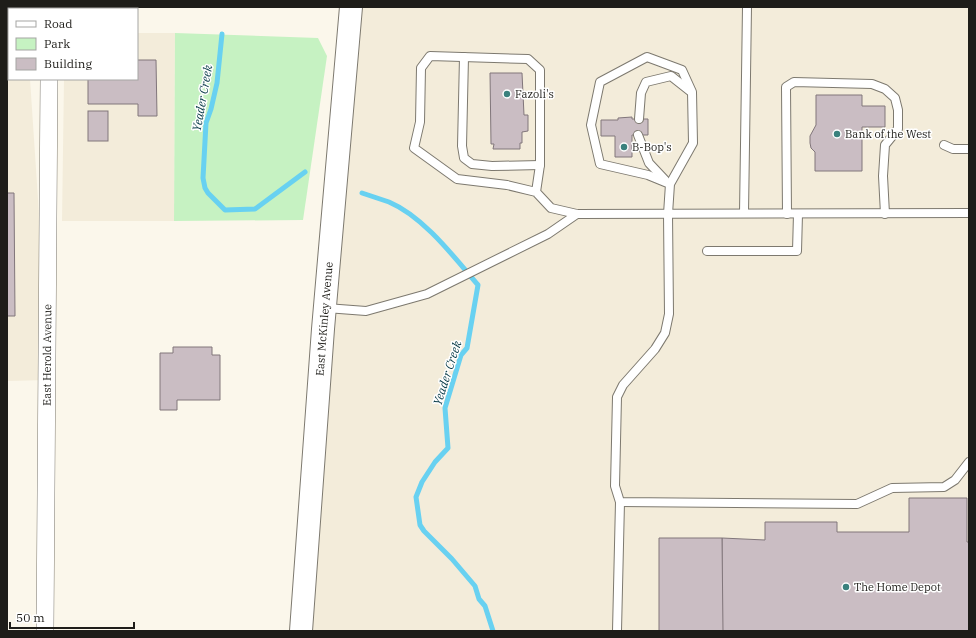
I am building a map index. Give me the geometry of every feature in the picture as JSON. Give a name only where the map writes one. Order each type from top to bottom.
[{"type":"main road","name":"East McKinley Avenue","points":[[301,631],[325,308],[351,7]]},
{"type":"street","name":"East Herold Avenue","points":[[45,631],[49,80]]},
{"type":"lane","points":[[744,214],[747,7]]},
{"type":"lane","points":[[536,192],[540,165],[540,70],[528,59],[430,56],[421,68],[420,122],[414,148],[457,179],[536,192],[551,208],[577,214],[969,213]]},
{"type":"lane","points":[[464,57],[462,146],[464,158],[472,164],[492,166],[540,165]]},
{"type":"lane","points":[[617,631],[620,502],[615,486],[617,397],[623,385],[655,349],[665,333],[669,314],[668,214],[670,184],[693,143],[692,92],[682,70],[647,57],[600,82],[591,125],[600,164],[648,174],[670,184]]},
{"type":"lane","points":[[639,120],[641,93],[646,82],[671,76],[692,92]]},
{"type":"lane","points":[[787,214],[786,87],[794,82],[872,84],[885,89],[895,98],[898,110],[898,129],[885,145],[883,176],[885,214]]},
{"type":"lane","points":[[638,135],[649,163],[670,184]]},
{"type":"lane","points":[[944,145],[953,149],[969,149]]},
{"type":"lane","points":[[325,308],[366,311],[428,294],[548,234],[577,214]]},
{"type":"lane","points":[[707,251],[797,251],[798,214]]},
{"type":"lane","points":[[620,502],[857,504],[892,488],[944,488],[955,480],[969,462]]},
{"type":"shaded area","points":[[351,7],[969,7],[969,631],[301,631]]},
{"type":"shaded area","points":[[8,27],[8,80],[30,80],[47,334],[47,380],[7,381]]},
{"type":"shaded area","points":[[138,33],[175,33],[174,221],[62,221],[64,80],[138,80]]},
{"type":"green space","points":[[175,33],[318,38],[327,56],[303,220],[174,221]]},
{"type":"building","points":[[138,60],[156,60],[157,116],[138,116],[138,104],[88,104],[88,80],[138,80]]},
{"type":"building","name":"Fazoli's","points":[[490,73],[522,73],[524,115],[528,115],[528,131],[522,132],[522,143],[520,143],[520,149],[493,149],[494,144],[491,144]]},
{"type":"building","name":"Bank of the West","points":[[816,95],[862,95],[862,106],[885,106],[885,127],[862,127],[862,171],[815,171],[815,152],[811,148],[810,136],[816,125]]},
{"type":"building","points":[[88,111],[108,111],[108,141],[88,141]]},
{"type":"building","name":"B-Bop's","points":[[632,117],[632,119],[648,119],[648,135],[632,135],[632,157],[615,157],[615,136],[601,136],[601,120],[618,120],[618,118]]},
{"type":"building","points":[[7,193],[14,193],[15,316],[7,316]]},
{"type":"building","points":[[173,347],[212,347],[212,355],[220,355],[220,400],[177,400],[177,410],[160,410],[160,353],[173,353]]},
{"type":"building","name":"The Home Depot","points":[[909,498],[967,498],[967,542],[969,542],[969,631],[722,631],[722,538],[765,540],[765,522],[837,522],[837,532],[909,532]]},
{"type":"building","points":[[659,538],[722,538],[723,631],[659,631]]},
{"type":"waterway","name":"Yeader Creek","points":[[222,34],[217,83],[206,123],[203,178],[205,188],[208,193],[225,210],[255,209],[305,172]]},
{"type":"waterway","name":"Yeader Creek","points":[[362,193],[389,202],[414,217],[449,250],[478,285],[467,348],[461,355],[445,408],[448,448],[435,462],[422,482],[416,497],[420,525],[475,586],[479,599],[485,606],[493,631]]},
{"type":"place","name":"Fazoli's","points":[[507,94]]},
{"type":"place","name":"Bank of the West","points":[[837,134]]},
{"type":"place","name":"B-Bop's","points":[[624,147]]},
{"type":"place","name":"The Home Depot","points":[[846,587]]}]
